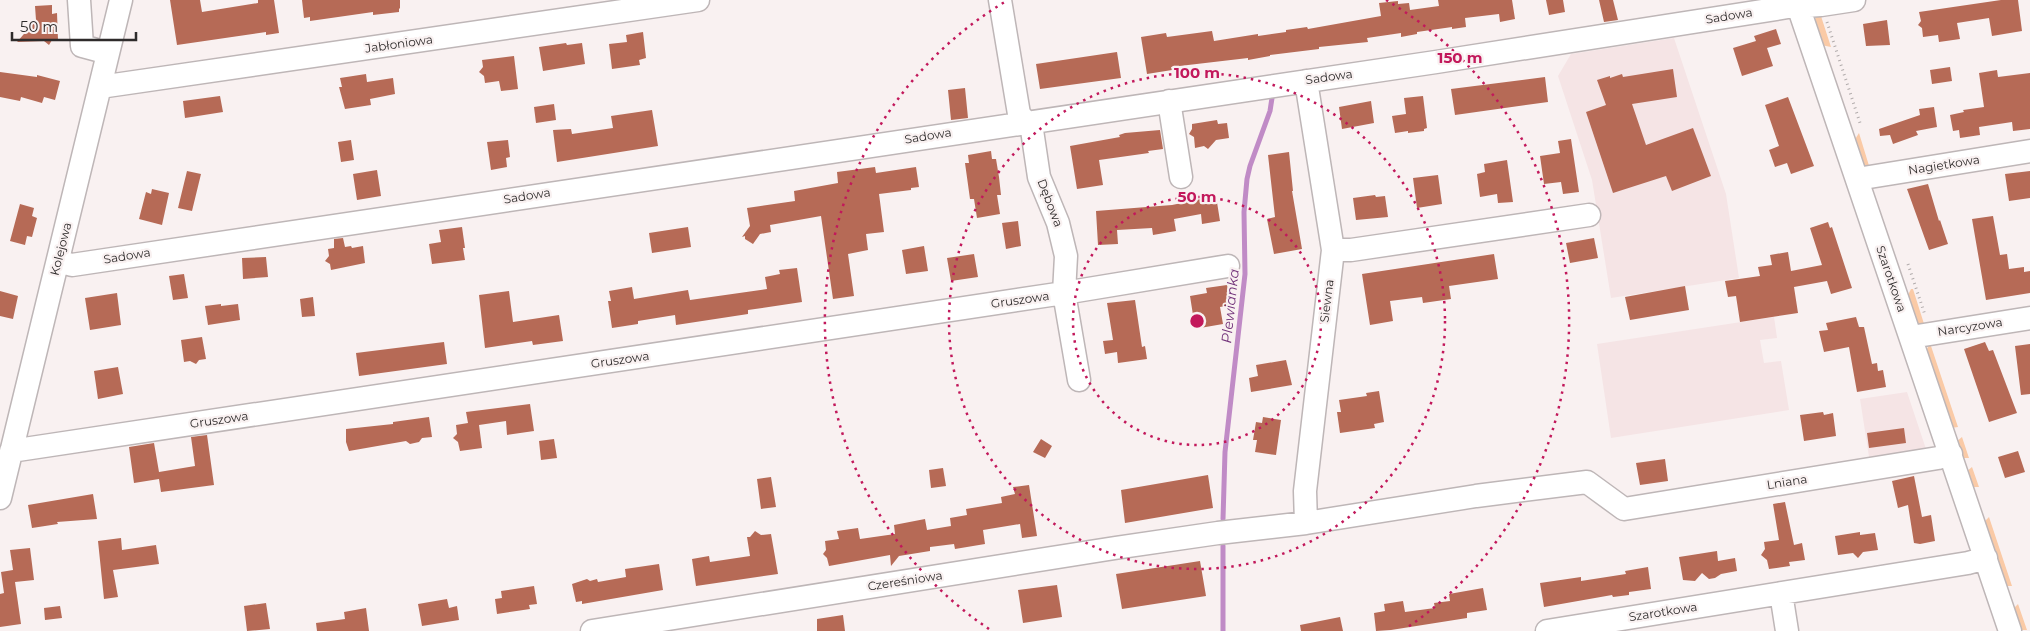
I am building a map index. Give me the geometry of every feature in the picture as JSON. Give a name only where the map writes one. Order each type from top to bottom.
[{"type":"street","points":[[79,0],[82,46],[108,53]]},
{"type":"street","name":"Kolejowa","points":[[0,498],[121,0]]},
{"type":"street","name":"Jabłoniowa","points":[[100,87],[698,0]]},
{"type":"street","name":"Dębowa","points":[[1000,0],[1019,114],[1032,130],[1039,177],[1058,223],[1066,256],[1064,293],[1079,380]]},
{"type":"street","name":"Sadowa","points":[[58,261],[72,264],[82,263],[1306,81],[1797,3],[1854,0]]},
{"type":"street","name":"Szarotkowa","points":[[1797,3],[2010,631]]},
{"type":"street","name":"Siewna","points":[[1306,81],[1333,250],[1305,491],[1306,523]]},
{"type":"street","points":[[1169,101],[1180,177]]},
{"type":"street","name":"Nagietkowa","points":[[1857,179],[2030,151]]},
{"type":"street","points":[[1333,250],[1351,250],[1589,215]]},
{"type":"street","name":"Gruszowa","points":[[11,451],[1064,293],[1228,266]]},
{"type":"street","name":"Narcyzowa","points":[[1911,337],[2030,318]]},
{"type":"street","name":"Lniana","points":[[1624,509],[1909,463],[1951,454]]},
{"type":"street","name":"Czereśniowa","points":[[592,631],[1218,533],[1306,523],[1476,496],[1587,482],[1624,509]]},
{"type":"street","name":"Szarotkowa","points":[[1547,631],[1968,563],[1986,558]]},
{"type":"street","points":[[1781,593],[1787,631]]},
{"type":"shaded area","points":[[1820,13],[1831,47],[1821,45],[1814,20]]},
{"type":"shaded area","points":[[1674,38],[1726,194],[1739,278],[1611,298],[1592,180],[1558,76],[1571,54]]},
{"type":"shaded area","points":[[1859,133],[1870,169],[1864,166],[1854,141]]},
{"type":"shaded area","points":[[1911,289],[1913,289],[1925,327],[1916,322],[1907,297]]},
{"type":"shaded area","points":[[1774,317],[1777,338],[1760,340],[1764,363],[1781,361],[1789,410],[1611,438],[1597,344]]},
{"type":"shaded area","points":[[1930,343],[1958,427],[1951,428],[1926,351]]},
{"type":"shaded area","points":[[1907,392],[1928,455],[1870,463],[1860,399]]},
{"type":"shaded area","points":[[1962,437],[1969,458],[1961,458],[1956,442]]},
{"type":"shaded area","points":[[1972,467],[1979,487],[1971,487],[1966,472]]},
{"type":"shaded area","points":[[1989,517],[2012,586],[2004,586],[1983,523]]},
{"type":"shaded area","points":[[2018,604],[2027,630],[2019,630],[2012,610]]},
{"type":"building","points":[[170,0],[200,0],[202,12],[258,3],[258,0],[274,0],[279,33],[266,35],[266,32],[177,45]]},
{"type":"building","points":[[302,0],[400,0],[400,8],[399,12],[373,15],[373,12],[310,21],[310,17],[304,18]]},
{"type":"building","points":[[1438,0],[1512,0],[1515,19],[1500,22],[1499,14],[1465,18],[1466,27],[1417,32],[1417,34],[1401,37],[1401,33],[1367,38],[1368,42],[1319,47],[1319,49],[1270,55],[1248,60],[1248,58],[1171,67],[1172,70],[1147,74],[1141,37],[1166,33],[1167,37],[1212,31],[1214,41],[1258,34],[1258,36],[1381,16],[1379,3],[1398,1],[1398,4],[1409,3],[1410,10],[1439,6]]},
{"type":"building","points":[[1546,0],[1563,0],[1565,12],[1549,15]]},
{"type":"building","points":[[1599,0],[1613,0],[1618,20],[1604,22]]},
{"type":"building","points":[[2001,0],[2018,0],[2022,31],[1992,36],[1989,18],[1957,23],[1960,39],[1939,42],[1938,35],[1923,37],[1922,28],[1918,25],[1921,21],[1919,12]]},
{"type":"building","points":[[52,5],[52,14],[57,13],[58,40],[52,40],[49,45],[44,41],[17,42],[36,20],[35,6]]},
{"type":"building","points":[[1887,20],[1890,45],[1866,46],[1863,24]]},
{"type":"building","points":[[1776,29],[1781,44],[1767,48],[1773,66],[1742,76],[1733,48],[1756,41],[1754,36]]},
{"type":"building","points":[[643,32],[646,58],[639,60],[640,65],[612,69],[609,44],[627,42],[626,35]]},
{"type":"building","points":[[566,43],[567,45],[582,43],[585,64],[543,71],[539,47]]},
{"type":"building","points":[[1117,52],[1121,78],[1040,89],[1036,64]]},
{"type":"building","points":[[514,56],[518,89],[501,91],[499,81],[485,83],[484,76],[479,72],[483,67],[482,60]]},
{"type":"building","points":[[1950,67],[1952,81],[1932,84],[1930,70]]},
{"type":"building","points":[[1673,69],[1677,97],[1632,104],[1646,145],[1693,128],[1711,176],[1672,191],[1666,176],[1613,193],[1586,112],[1606,105],[1597,80],[1622,74],[1623,77]]},
{"type":"building","points":[[1997,70],[1998,77],[2030,73],[2030,129],[2013,131],[2012,122],[1979,127],[1980,135],[1960,138],[1959,130],[1953,131],[1950,115],[1964,112],[1963,110],[1984,107],[1979,73]]},
{"type":"building","points":[[0,72],[37,77],[37,75],[60,81],[55,100],[44,97],[42,103],[21,97],[20,101],[0,97]]},
{"type":"building","points":[[366,74],[367,82],[393,78],[395,94],[370,99],[371,105],[345,109],[339,87],[342,87],[340,78]]},
{"type":"building","points":[[1545,77],[1548,102],[1455,115],[1451,89]]},
{"type":"building","points":[[965,88],[968,118],[951,120],[948,90]]},
{"type":"building","points":[[220,96],[223,112],[185,118],[183,101]]},
{"type":"building","points":[[1423,96],[1427,128],[1424,131],[1395,133],[1392,116],[1406,114],[1404,98]]},
{"type":"building","points":[[1788,97],[1814,166],[1791,174],[1787,163],[1775,167],[1769,150],[1779,146],[1765,105]]},
{"type":"building","points":[[1371,101],[1374,123],[1342,129],[1339,107]]},
{"type":"building","points":[[554,104],[556,120],[536,123],[534,107]]},
{"type":"building","points":[[1934,107],[1937,127],[1916,131],[1918,135],[1893,144],[1890,135],[1880,136],[1879,129],[1920,115],[1919,109]]},
{"type":"building","points":[[652,110],[658,146],[557,162],[553,130],[571,129],[572,134],[613,128],[611,116]]},
{"type":"building","points":[[1217,120],[1218,124],[1227,123],[1229,138],[1216,140],[1208,149],[1204,146],[1195,148],[1194,137],[1189,134],[1192,124]]},
{"type":"building","points":[[1160,130],[1163,149],[1148,151],[1149,153],[1099,160],[1103,185],[1077,189],[1070,146],[1120,137],[1119,135],[1125,133]]},
{"type":"building","points":[[1571,139],[1579,192],[1563,194],[1561,182],[1544,184],[1540,156],[1560,153],[1558,141]]},
{"type":"building","points":[[351,140],[354,160],[341,162],[338,142]]},
{"type":"building","points":[[508,140],[510,157],[506,158],[507,167],[491,170],[487,142]]},
{"type":"building","points":[[991,151],[992,159],[996,159],[999,177],[1001,195],[997,195],[1000,214],[977,218],[974,199],[970,199],[965,163],[969,163],[968,155]]},
{"type":"building","points":[[1289,152],[1292,191],[1302,249],[1274,254],[1267,219],[1275,217],[1268,155]]},
{"type":"building","points":[[1507,160],[1513,202],[1498,203],[1497,194],[1480,197],[1477,174],[1485,172],[1484,164]]},
{"type":"building","points":[[875,167],[876,173],[916,167],[919,187],[911,188],[911,190],[879,194],[884,232],[866,234],[868,250],[848,254],[854,296],[833,299],[821,216],[770,225],[771,232],[760,234],[753,244],[745,239],[745,236],[742,237],[750,226],[747,208],[795,201],[794,191],[838,183],[837,172]]},
{"type":"building","points":[[377,170],[381,196],[357,200],[353,174]]},
{"type":"building","points":[[187,171],[201,174],[192,211],[178,208]]},
{"type":"building","points":[[2030,171],[2030,198],[2009,201],[2005,174]]},
{"type":"building","points":[[1438,175],[1442,204],[1417,208],[1413,178]]},
{"type":"building","points":[[1928,184],[1948,244],[1929,250],[1907,189]]},
{"type":"building","points":[[152,189],[169,193],[162,225],[139,219],[146,192],[151,194]]},
{"type":"building","points":[[1375,195],[1376,197],[1385,196],[1388,217],[1356,220],[1353,198]]},
{"type":"building","points":[[1216,196],[1220,221],[1202,224],[1201,214],[1174,219],[1176,231],[1153,235],[1152,228],[1117,230],[1118,244],[1098,245],[1096,211],[1172,205]]},
{"type":"building","points":[[20,204],[34,208],[32,216],[37,218],[32,237],[27,236],[25,245],[10,241]]},
{"type":"building","points":[[1993,216],[2000,255],[2007,254],[2009,269],[2024,267],[2024,272],[2030,271],[2030,293],[1986,300],[1972,219]]},
{"type":"building","points":[[1018,221],[1021,246],[1006,249],[1002,223]]},
{"type":"building","points":[[1828,222],[1830,228],[1832,227],[1852,288],[1831,294],[1827,281],[1794,287],[1798,313],[1740,322],[1736,296],[1728,297],[1725,281],[1760,276],[1758,267],[1772,265],[1770,255],[1788,252],[1791,271],[1822,265],[1810,228]]},
{"type":"building","points":[[462,227],[465,260],[432,264],[429,244],[441,242],[439,230]]},
{"type":"building","points":[[688,227],[691,247],[652,253],[649,233]]},
{"type":"building","points":[[343,238],[345,247],[363,246],[365,263],[331,270],[330,264],[325,261],[329,256],[328,249],[334,248],[334,239]]},
{"type":"building","points":[[1594,238],[1598,258],[1570,263],[1566,243]]},
{"type":"building","points":[[924,246],[928,271],[906,274],[902,250]]},
{"type":"building","points":[[974,254],[978,277],[951,281],[947,258]]},
{"type":"building","points":[[1494,254],[1498,279],[1449,286],[1451,299],[1423,303],[1422,297],[1390,301],[1393,321],[1370,325],[1362,274]]},
{"type":"building","points":[[266,257],[268,277],[243,279],[242,258]]},
{"type":"building","points":[[797,268],[802,302],[748,310],[748,314],[676,325],[675,315],[638,321],[638,324],[612,328],[608,301],[611,301],[609,291],[632,287],[634,299],[688,290],[690,300],[767,289],[765,277],[780,274],[779,270]]},
{"type":"building","points":[[184,274],[188,298],[173,300],[169,276]]},
{"type":"building","points":[[1227,285],[1231,305],[1220,307],[1223,324],[1200,328],[1197,314],[1193,315],[1190,296],[1207,293],[1206,288]]},
{"type":"building","points":[[1685,286],[1689,310],[1630,320],[1625,297]]},
{"type":"building","points":[[0,291],[18,296],[13,319],[0,316]]},
{"type":"building","points":[[509,291],[513,322],[559,315],[563,341],[533,345],[532,341],[485,348],[479,295]]},
{"type":"building","points":[[117,293],[121,325],[90,330],[85,298]]},
{"type":"building","points":[[313,297],[315,316],[302,317],[300,299]]},
{"type":"building","points":[[1135,300],[1142,347],[1145,346],[1147,359],[1118,363],[1117,352],[1105,354],[1103,341],[1113,340],[1107,303]]},
{"type":"building","points":[[221,304],[221,306],[238,304],[240,320],[208,325],[205,306]]},
{"type":"building","points":[[1856,317],[1859,327],[1864,327],[1872,364],[1877,363],[1878,371],[1883,370],[1886,387],[1857,392],[1849,347],[1824,352],[1819,331],[1828,330],[1826,323]]},
{"type":"building","points":[[202,337],[206,359],[199,360],[196,364],[190,361],[184,362],[181,340]]},
{"type":"building","points":[[444,342],[447,364],[359,376],[356,353]]},
{"type":"building","points":[[1985,342],[1989,351],[1993,350],[2017,413],[1989,422],[1964,349]]},
{"type":"building","points":[[2030,344],[2030,394],[2021,395],[2015,346]]},
{"type":"building","points":[[1286,360],[1292,385],[1251,392],[1249,378],[1258,376],[1256,365]]},
{"type":"building","points":[[118,367],[123,394],[98,399],[94,371]]},
{"type":"building","points":[[1379,391],[1384,422],[1374,424],[1375,428],[1340,433],[1337,412],[1341,412],[1339,400],[1367,396],[1366,393]]},
{"type":"building","points":[[530,404],[534,431],[507,435],[506,421],[479,425],[482,448],[460,451],[458,442],[453,438],[457,434],[456,425],[468,423],[466,412]]},
{"type":"building","points":[[1823,412],[1824,415],[1833,413],[1836,436],[1804,441],[1800,415]]},
{"type":"building","points":[[429,417],[432,437],[422,438],[419,442],[410,444],[406,441],[349,451],[346,442],[346,429],[393,424],[393,422]]},
{"type":"building","points":[[1263,417],[1281,420],[1276,455],[1255,452],[1257,440],[1253,440],[1256,422],[1262,423]]},
{"type":"building","points":[[1904,428],[1906,443],[1869,448],[1867,433]]},
{"type":"building","points":[[207,435],[214,485],[161,492],[159,479],[134,483],[129,447],[154,443],[159,472],[195,466],[191,437]]},
{"type":"building","points":[[554,439],[557,458],[541,460],[539,441]]},
{"type":"building","points":[[1041,439],[1052,446],[1045,458],[1033,452]]},
{"type":"building","points":[[2018,451],[2025,472],[2005,478],[1998,457]]},
{"type":"building","points":[[1665,459],[1668,481],[1640,485],[1636,463]]},
{"type":"building","points":[[943,468],[946,486],[931,488],[929,470]]},
{"type":"building","points":[[1208,475],[1213,508],[1125,523],[1121,490]]},
{"type":"building","points":[[1914,476],[1922,517],[1931,515],[1935,541],[1920,544],[1914,543],[1908,505],[1898,508],[1892,481]]},
{"type":"building","points":[[771,477],[776,507],[761,509],[757,479]]},
{"type":"building","points":[[1029,485],[1037,536],[1022,538],[1020,524],[983,530],[985,544],[955,549],[954,544],[930,547],[930,551],[899,556],[891,566],[890,555],[829,566],[827,558],[823,554],[826,550],[825,541],[839,539],[837,531],[858,528],[860,539],[895,534],[894,525],[925,519],[927,530],[951,526],[950,518],[967,515],[966,509],[1002,503],[1001,497],[1015,494],[1013,487]]},
{"type":"building","points":[[93,494],[97,519],[57,522],[58,524],[32,528],[28,505]]},
{"type":"building","points":[[1785,502],[1794,545],[1802,543],[1805,560],[1789,562],[1790,566],[1769,569],[1767,560],[1761,555],[1765,549],[1764,542],[1779,540],[1773,504]]},
{"type":"building","points":[[755,531],[761,535],[771,534],[778,574],[696,586],[692,559],[709,556],[710,562],[750,556],[747,537],[750,537]]},
{"type":"building","points":[[1860,532],[1860,535],[1875,533],[1878,550],[1863,552],[1858,558],[1853,553],[1838,555],[1835,536]]},
{"type":"building","points":[[121,538],[122,550],[156,545],[159,564],[113,570],[118,597],[104,599],[98,541]]},
{"type":"building","points":[[30,548],[34,580],[15,582],[21,624],[0,627],[0,594],[4,593],[1,572],[13,570],[10,550]]},
{"type":"building","points":[[1717,551],[1718,561],[1735,558],[1737,571],[1721,574],[1709,579],[1702,573],[1695,581],[1683,580],[1679,557]]},
{"type":"building","points":[[1200,561],[1206,596],[1122,609],[1116,574]]},
{"type":"building","points":[[659,564],[663,590],[582,604],[582,601],[576,602],[572,584],[587,579],[590,581],[597,579],[598,582],[626,577],[625,569]]},
{"type":"building","points":[[1648,567],[1651,589],[1629,592],[1629,595],[1613,597],[1612,595],[1544,607],[1540,583],[1581,577],[1581,581],[1626,574],[1625,571]]},
{"type":"building","points":[[1057,585],[1062,617],[1023,623],[1018,590]]},
{"type":"building","points":[[534,586],[537,604],[529,605],[530,609],[497,614],[495,599],[502,598],[501,591]]},
{"type":"building","points":[[1483,588],[1487,610],[1467,613],[1467,618],[1376,631],[1374,613],[1385,611],[1384,604],[1403,601],[1405,612],[1435,608],[1434,603],[1450,601],[1449,594]]},
{"type":"building","points":[[447,599],[449,608],[457,606],[459,620],[422,626],[418,604]]},
{"type":"building","points":[[266,603],[270,629],[247,631],[244,606]]},
{"type":"building","points":[[60,606],[62,618],[45,620],[44,608]]},
{"type":"building","points":[[366,608],[369,631],[317,631],[316,623],[345,619],[344,612]]},
{"type":"building","points":[[843,615],[845,631],[817,631],[817,619]]},
{"type":"building","points":[[1340,617],[1343,631],[1301,631],[1300,625]]},
{"type":"waterway","name":"Plewianka","points":[[1223,519],[1225,452],[1245,274],[1244,212],[1247,179],[1270,111],[1272,98]]},
{"type":"waterway","name":"Plewianka","points":[[1223,546],[1223,631]]}]
